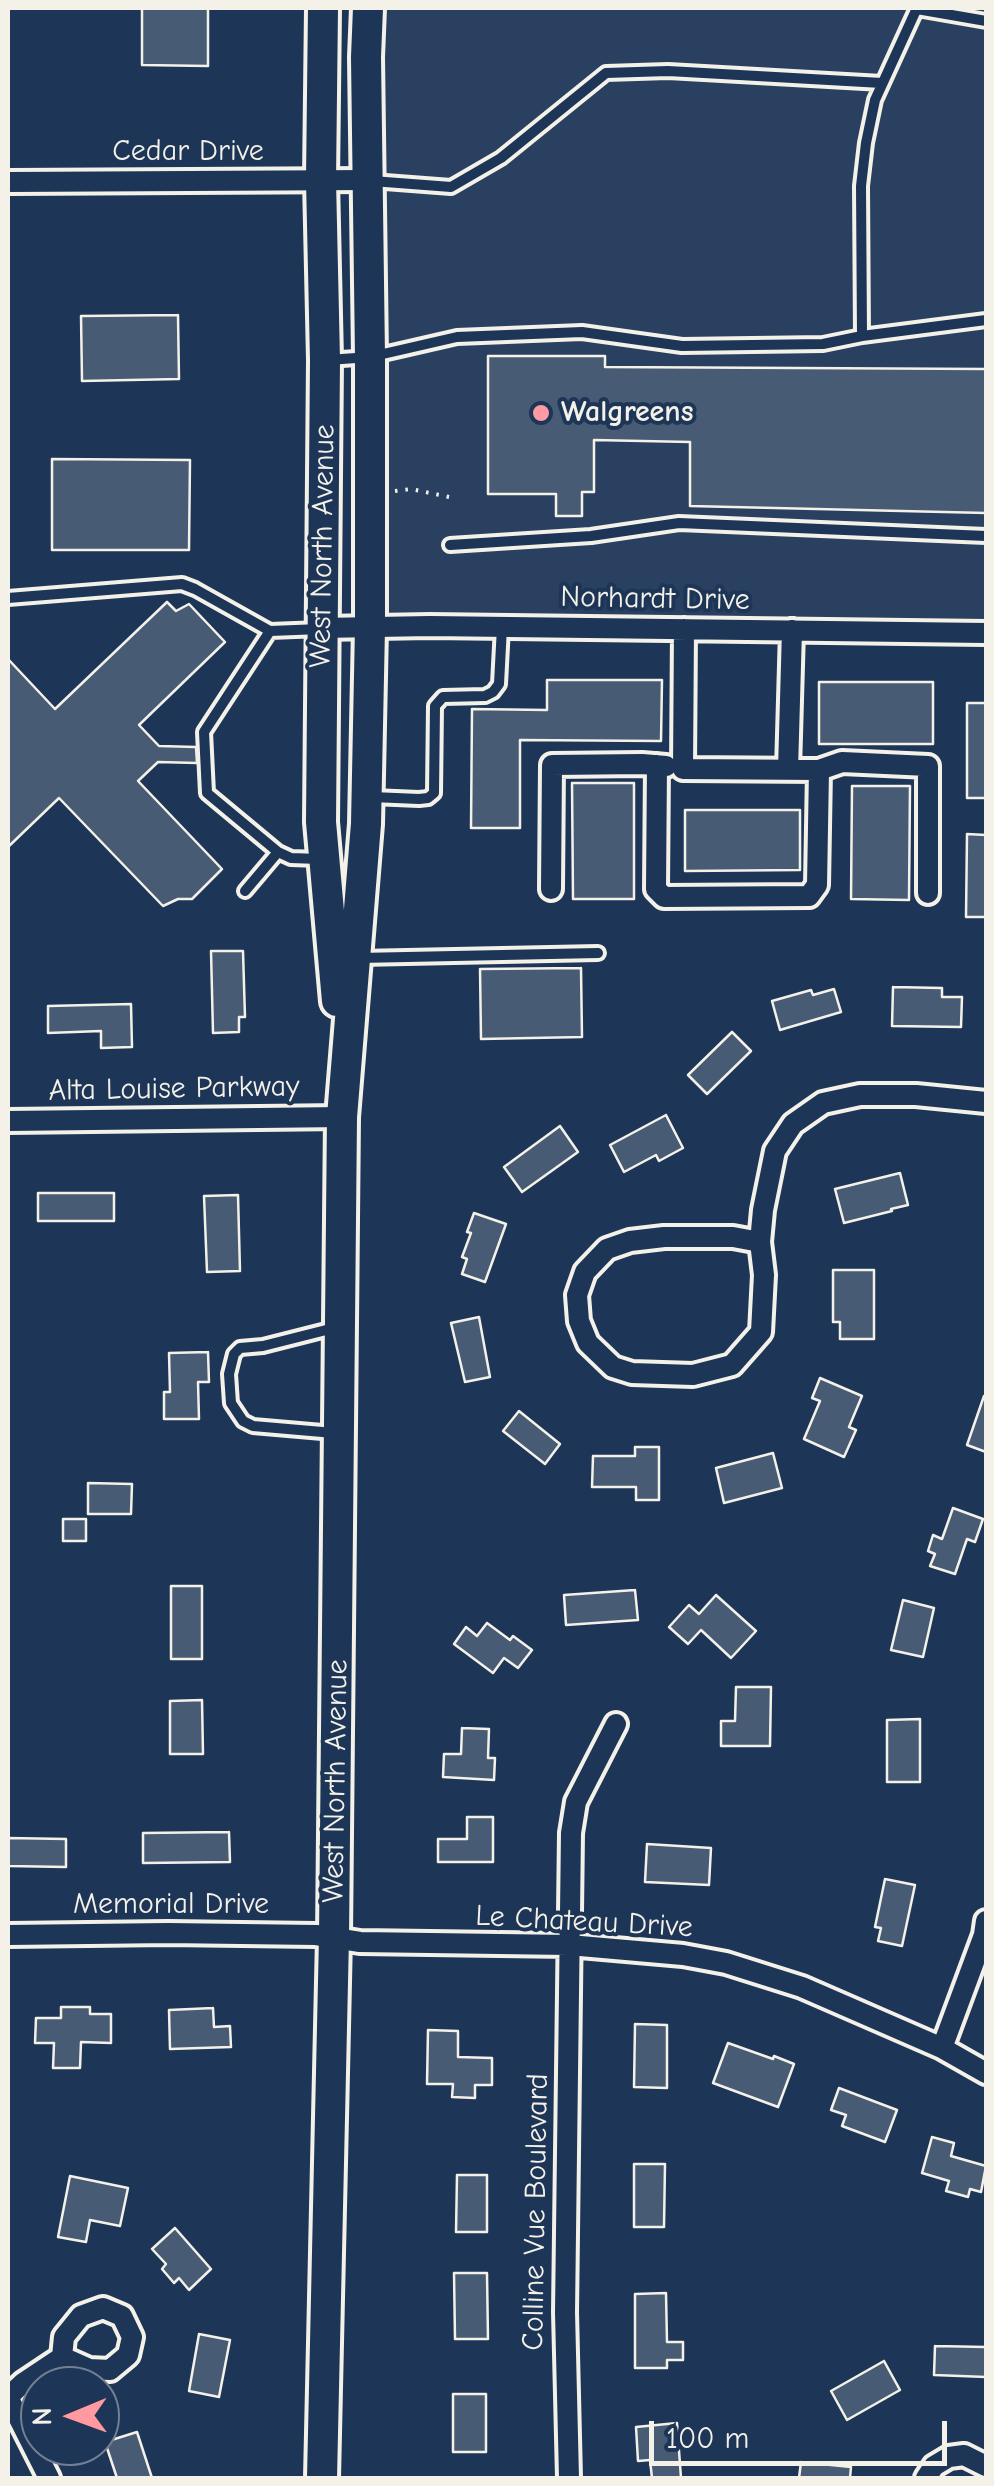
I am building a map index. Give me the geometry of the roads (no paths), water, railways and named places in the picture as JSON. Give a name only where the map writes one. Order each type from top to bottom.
[{"type":"main road","name":"West North Avenue","points":[[323,8],[321,822],[343,958]]},
{"type":"main road","points":[[358,8],[366,57]]},
{"type":"main road","name":"West North Avenue","points":[[322,2478],[334,1938],[343,958],[366,796],[370,627],[368,8]]},
{"type":"street","name":"Cedar Drive","points":[[8,182],[369,180]]},
{"type":"street","name":"Norhardt Drive","points":[[322,628],[986,632]]},
{"type":"street","points":[[682,769],[684,629]]},
{"type":"street","points":[[788,770],[792,630]]},
{"type":"street","points":[[551,889],[552,765],[819,770],[842,762],[928,766],[928,893]]},
{"type":"street","points":[[657,765],[656,889],[664,896],[810,896],[818,885],[819,770]]},
{"type":"street","points":[[760,1242],[733,1237],[664,1238],[630,1241],[607,1249],[585,1272],[577,1295],[579,1321],[588,1343],[614,1367],[632,1374],[693,1375],[732,1365],[761,1332],[763,1210],[774,1151],[793,1124],[823,1103],[860,1096],[986,1102]]},
{"type":"street","name":"Alta Louise Parkway","points":[[8,1121],[342,1117]]},
{"type":"street","name":"Colline Vue Boulevard","points":[[569,2478],[564,2312],[571,1834],[576,1802],[616,1724]]},
{"type":"street","points":[[942,2048],[986,1921]]},
{"type":"street","name":"Memorial Drive","points":[[8,1935],[168,1933],[334,1938]]},
{"type":"street","name":"Le Chateau Drive","points":[[334,1938],[360,1942],[569,1945],[646,1950],[726,1963],[802,1986],[942,2048],[986,2074]]},
{"type":"street","points":[[49,2478],[8,2397],[62,2357]]},
{"type":"street","points":[[926,2478],[934,2466],[948,2458],[964,2455],[986,2466]]},
{"type":"lane","points":[[862,336],[861,186],[875,100],[917,8],[986,21]]},
{"type":"lane","points":[[369,180],[451,188],[501,158],[606,73],[668,71],[882,83]]},
{"type":"lane","points":[[325,360],[370,357],[457,337],[582,332],[682,346],[823,344],[986,320]]},
{"type":"lane","points":[[450,545],[591,536],[678,522],[986,536]]},
{"type":"lane","points":[[8,598],[182,584],[270,631],[322,628]]},
{"type":"lane","points":[[366,796],[428,798],[434,794],[435,706],[444,697],[485,696],[494,692],[499,684],[502,627]]},
{"type":"lane","points":[[270,631],[204,732],[207,793],[278,852],[292,858],[324,859]]},
{"type":"lane","points":[[244,891],[278,852]]},
{"type":"lane","points":[[343,958],[598,953]]},
{"type":"lane","points":[[340,1326],[240,1348],[228,1374],[228,1392],[243,1421],[253,1426],[340,1433]]},
{"type":"place","name":"Walgreens","points":[[541,413]]}]
